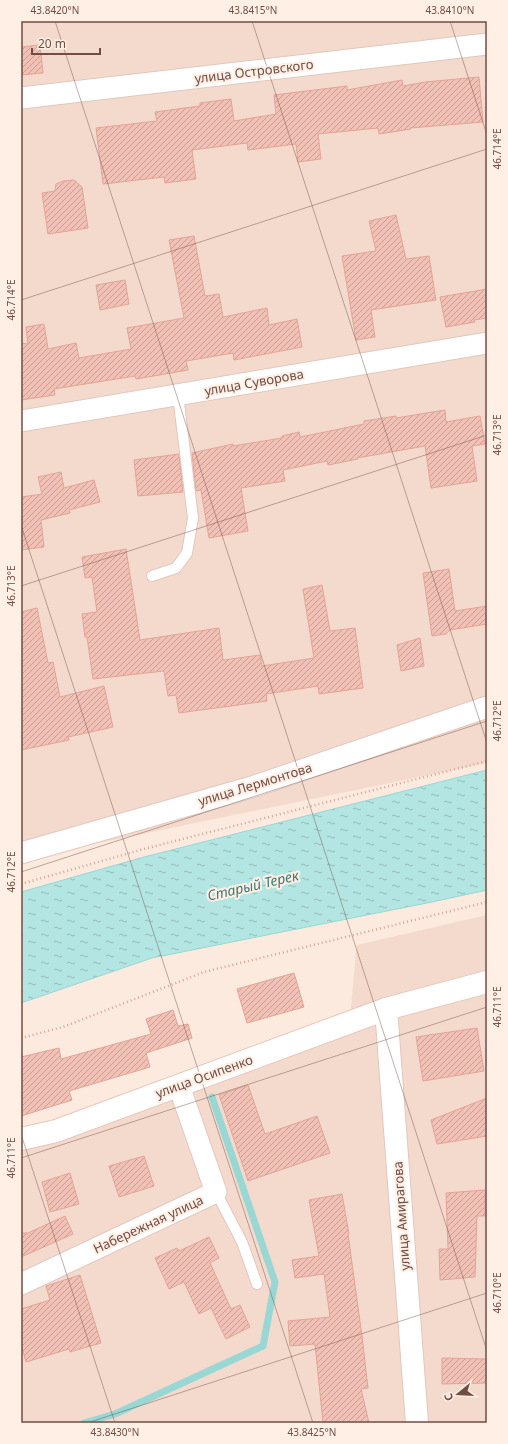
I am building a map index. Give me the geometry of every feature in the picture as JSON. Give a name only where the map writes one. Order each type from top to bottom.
[{"type":"main road","points":[[386,1009],[487,982]]},
{"type":"main road","name":"улица Осипенко","points":[[21,1139],[56,1131],[386,1009]]},
{"type":"main road","name":"улица Амирагова","points":[[386,1009],[417,1423]]},
{"type":"street","name":"улица Островского","points":[[21,98],[487,44]]},
{"type":"street","name":"улица Суворова","points":[[21,421],[487,343]]},
{"type":"street","name":"улица Лермонтова","points":[[21,852],[255,786],[487,707]]},
{"type":"street","name":"Набережная улица","points":[[21,1284],[216,1192],[178,1086]]},
{"type":"lane","points":[[152,576],[176,568],[187,553],[192,518],[178,395]]},
{"type":"lane","points":[[216,1192],[242,1242],[257,1284]]},
{"type":"path","points":[[21,884],[144,849],[487,761]]},
{"type":"path","points":[[21,1038],[62,1027],[204,972],[487,902]]},
{"type":"shaded area","points":[[21,21],[487,21],[487,763],[21,859]]},
{"type":"shaded area","points":[[487,915],[487,1423],[21,1423],[21,1133],[349,1029],[357,942],[357,945]]},
{"type":"water","name":"Старый Терек","points":[[487,770],[487,890],[152,958],[21,1003],[21,892],[144,857]]},
{"type":"building","points":[[40,45],[43,73],[21,75],[21,47]]},
{"type":"building","points":[[479,77],[483,122],[410,128],[411,129],[379,134],[378,128],[318,134],[321,159],[298,162],[296,144],[248,150],[247,143],[192,150],[196,179],[165,183],[164,177],[103,184],[96,128],[157,121],[155,112],[200,106],[200,103],[231,99],[234,121],[276,114],[274,95],[347,86],[347,90],[402,80],[403,86],[425,82]]},
{"type":"building","points":[[74,180],[82,187],[88,228],[48,234],[42,193],[55,191],[56,184],[63,181]]},
{"type":"building","points":[[396,215],[406,259],[429,256],[436,300],[371,310],[375,337],[356,340],[342,256],[376,251],[369,221]]},
{"type":"building","points":[[194,236],[205,296],[219,294],[223,317],[267,308],[269,325],[297,319],[302,347],[234,360],[233,353],[186,361],[188,370],[136,379],[135,376],[54,389],[55,395],[21,400],[21,343],[28,344],[26,327],[44,324],[48,349],[76,343],[79,358],[131,349],[127,328],[184,318],[169,240]]},
{"type":"building","points":[[125,280],[129,304],[100,310],[96,285]]},
{"type":"building","points":[[487,289],[487,318],[474,320],[475,322],[446,327],[440,297]]},
{"type":"building","points":[[445,410],[446,422],[480,416],[485,444],[472,446],[477,481],[431,488],[425,446],[357,458],[358,459],[328,465],[327,461],[283,470],[285,481],[241,488],[248,531],[209,538],[201,490],[196,491],[192,453],[233,444],[233,446],[282,438],[282,436],[299,432],[300,437],[364,424],[364,421],[396,416],[396,418]]},
{"type":"building","points":[[179,454],[183,492],[138,496],[134,460]]},
{"type":"building","points":[[61,472],[64,488],[94,480],[100,502],[69,510],[70,513],[41,520],[44,547],[21,550],[21,497],[42,494],[38,477]]},
{"type":"building","points":[[126,549],[140,640],[219,628],[223,660],[260,655],[262,666],[314,658],[303,589],[322,585],[330,631],[355,628],[363,688],[319,694],[318,686],[266,694],[267,701],[179,713],[176,695],[168,696],[164,671],[93,679],[82,614],[97,612],[92,577],[85,578],[82,557]]},
{"type":"building","points":[[449,569],[455,611],[487,606],[487,624],[450,630],[446,634],[432,636],[423,573]]},
{"type":"building","points":[[37,608],[48,663],[53,662],[60,697],[104,686],[113,727],[68,737],[69,740],[21,750],[21,612]]},
{"type":"building","points":[[420,638],[424,666],[401,671],[397,645]]},
{"type":"building","points":[[294,973],[304,1007],[247,1023],[237,989]]},
{"type":"building","points":[[173,1010],[178,1026],[188,1024],[192,1038],[146,1053],[150,1067],[69,1091],[72,1100],[21,1116],[21,1057],[59,1048],[61,1059],[151,1034],[146,1019]]},
{"type":"building","points":[[477,1028],[484,1071],[423,1081],[416,1037]]},
{"type":"building","points":[[248,1085],[265,1134],[317,1116],[330,1153],[248,1181],[219,1095]]},
{"type":"building","points":[[487,1098],[487,1136],[437,1144],[431,1120]]},
{"type":"building","points":[[144,1156],[154,1186],[119,1197],[109,1166]]},
{"type":"building","points":[[70,1173],[79,1204],[50,1212],[42,1182]]},
{"type":"building","points":[[485,1190],[485,1216],[477,1216],[475,1277],[440,1280],[439,1249],[448,1249],[446,1193]]},
{"type":"building","points":[[342,1194],[349,1234],[368,1388],[361,1389],[369,1423],[323,1423],[315,1344],[290,1346],[288,1321],[330,1317],[324,1274],[295,1278],[292,1260],[319,1256],[309,1200]]},
{"type":"building","points":[[65,1216],[73,1234],[21,1257],[21,1233],[28,1233]]},
{"type":"building","points":[[209,1237],[219,1258],[210,1263],[231,1309],[240,1305],[250,1327],[226,1339],[211,1308],[199,1314],[184,1282],[169,1289],[155,1258],[177,1248],[179,1251]]},
{"type":"building","points":[[80,1275],[101,1343],[70,1352],[69,1349],[26,1362],[21,1344],[21,1309],[50,1300],[46,1286]]},
{"type":"building","points":[[442,1358],[487,1359],[487,1383],[442,1384]]},
{"type":"waterway","points":[[84,1423],[115,1414],[263,1346],[275,1282],[212,1097]]}]
